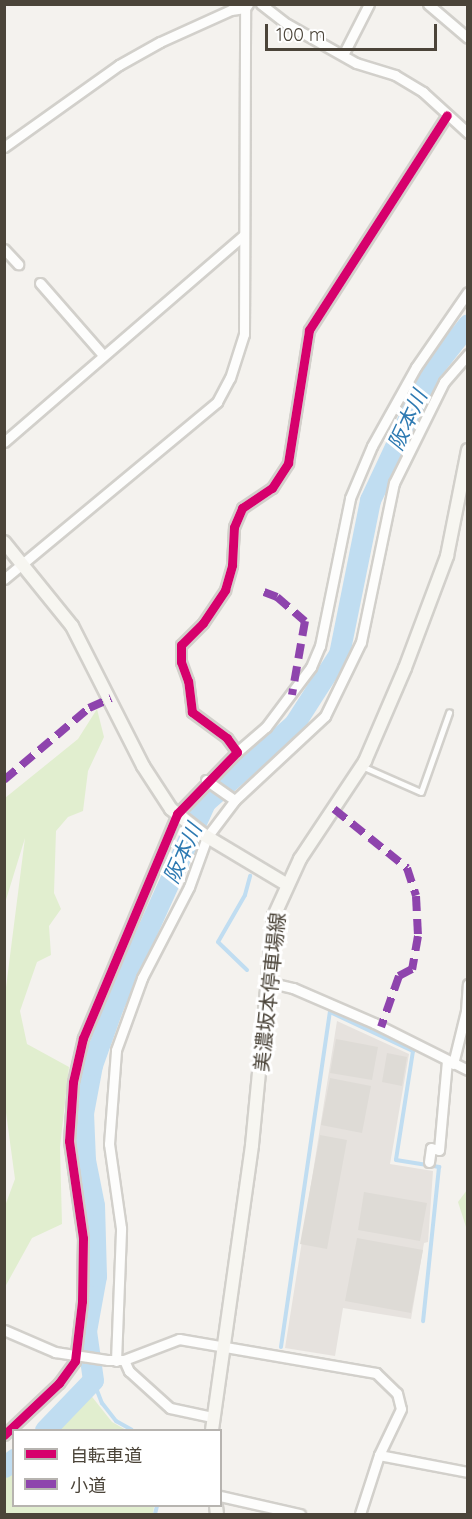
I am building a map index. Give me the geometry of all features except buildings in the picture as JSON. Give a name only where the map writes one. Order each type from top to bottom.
[{"type":"main road","name":"美濃坂本停車場線","points":[[212,1429],[222,1345],[254,1134],[271,928],[286,884],[362,766],[437,586],[468,450]]},
{"type":"main road","points":[[4,542],[72,626],[143,766],[179,816],[205,836],[286,884]]},
{"type":"street","points":[[261,4],[287,24],[343,55],[395,75],[423,92],[468,133]]},
{"type":"street","points":[[343,55],[369,4]]},
{"type":"street","points":[[428,4],[468,38]]},
{"type":"street","points":[[4,147],[119,65],[160,42],[231,10],[246,6],[244,334],[239,357],[218,402],[4,579]]},
{"type":"street","points":[[237,752],[226,738],[192,712],[188,681],[181,662],[181,645],[203,622],[225,590],[232,565],[234,527],[242,508],[272,488],[288,463],[309,330],[447,115]]},
{"type":"street","points":[[4,442],[244,235]]},
{"type":"street","points":[[4,249],[18,264]]},
{"type":"street","points":[[40,283],[103,355]]},
{"type":"street","points":[[4,1436],[59,1383],[75,1356],[82,1301],[83,1238],[69,1141],[73,1082],[83,1038],[179,816],[206,780],[273,719],[311,667],[320,646],[350,498],[372,446],[422,358],[468,292]]},
{"type":"street","points":[[213,1417],[170,1408],[120,1360],[121,1228],[109,1144],[116,1050],[142,978],[189,887],[205,836],[235,801],[326,716],[361,642],[394,483],[444,382],[468,354]]},
{"type":"street","points":[[206,780],[235,801]]},
{"type":"street","points":[[267,982],[293,988],[374,1023],[468,1070]]},
{"type":"street","points":[[429,1162],[431,1148],[439,1150],[450,1063],[466,1011],[468,984]]},
{"type":"street","points":[[4,1330],[42,1348],[75,1356],[120,1360],[170,1340],[222,1345],[376,1373],[386,1378],[397,1394],[401,1409],[379,1455],[360,1515]]},
{"type":"street","points":[[379,1455],[468,1472]]},
{"type":"street","points":[[222,1496],[300,1515]]},
{"type":"lane","points":[[362,766],[421,792],[449,713]]},
{"type":"shaded area","points":[[337,1021],[409,1054],[390,1164],[433,1171],[428,1242],[424,1243],[411,1319],[343,1308],[335,1356],[285,1348]]},
{"type":"green space","points":[[97,709],[104,737],[88,771],[83,811],[68,817],[56,831],[54,893],[61,909],[49,926],[51,955],[37,962],[20,1011],[27,1044],[69,1067],[60,1147],[62,1224],[32,1238],[5,1287],[5,1206],[15,1179],[4,1098],[4,1003],[25,838],[5,903],[5,798],[78,739]]},
{"type":"green space","points":[[467,1190],[467,1230],[458,1202]]},
{"type":"green space","points":[[89,1393],[112,1422],[124,1429],[52,1429]]},
{"type":"green space","points":[[12,1466],[12,1507],[154,1507],[153,1514],[5,1514],[5,1473]]},
{"type":"waterway","name":"阪本川","points":[[46,1429],[93,1380],[86,1331],[96,1276],[94,1205],[85,1160],[83,1113],[92,1065],[113,1006],[205,802],[294,724],[339,654],[370,500],[430,372],[468,324]]},
{"type":"waterway","points":[[247,970],[218,942],[245,895],[250,876]]},
{"type":"waterway","points":[[281,1347],[330,1012],[413,1051],[396,1160],[439,1167],[423,1321]]},
{"type":"waterway","points":[[93,1380],[102,1403],[116,1421],[130,1429]]},
{"type":"waterway","name":"阪本川","points":[[4,1467],[12,1461]]},
{"type":"waterway","points":[[155,1514],[157,1507]]},
{"type":"marked path","points":[[264,592],[277,597],[305,621],[292,695]]},
{"type":"marked path","points":[[4,780],[89,708],[111,698]]},
{"type":"marked path","points":[[334,809],[407,868],[416,896],[418,936],[412,969],[399,976],[381,1027]]},
{"type":"cycle path","points":[[4,1435],[59,1383],[75,1361],[82,1301],[83,1238],[69,1141],[73,1082],[83,1038],[177,814],[237,752],[227,738],[192,712],[188,681],[181,662],[181,645],[203,623],[225,590],[232,565],[234,527],[242,508],[272,488],[288,463],[309,330],[447,115]]}]
